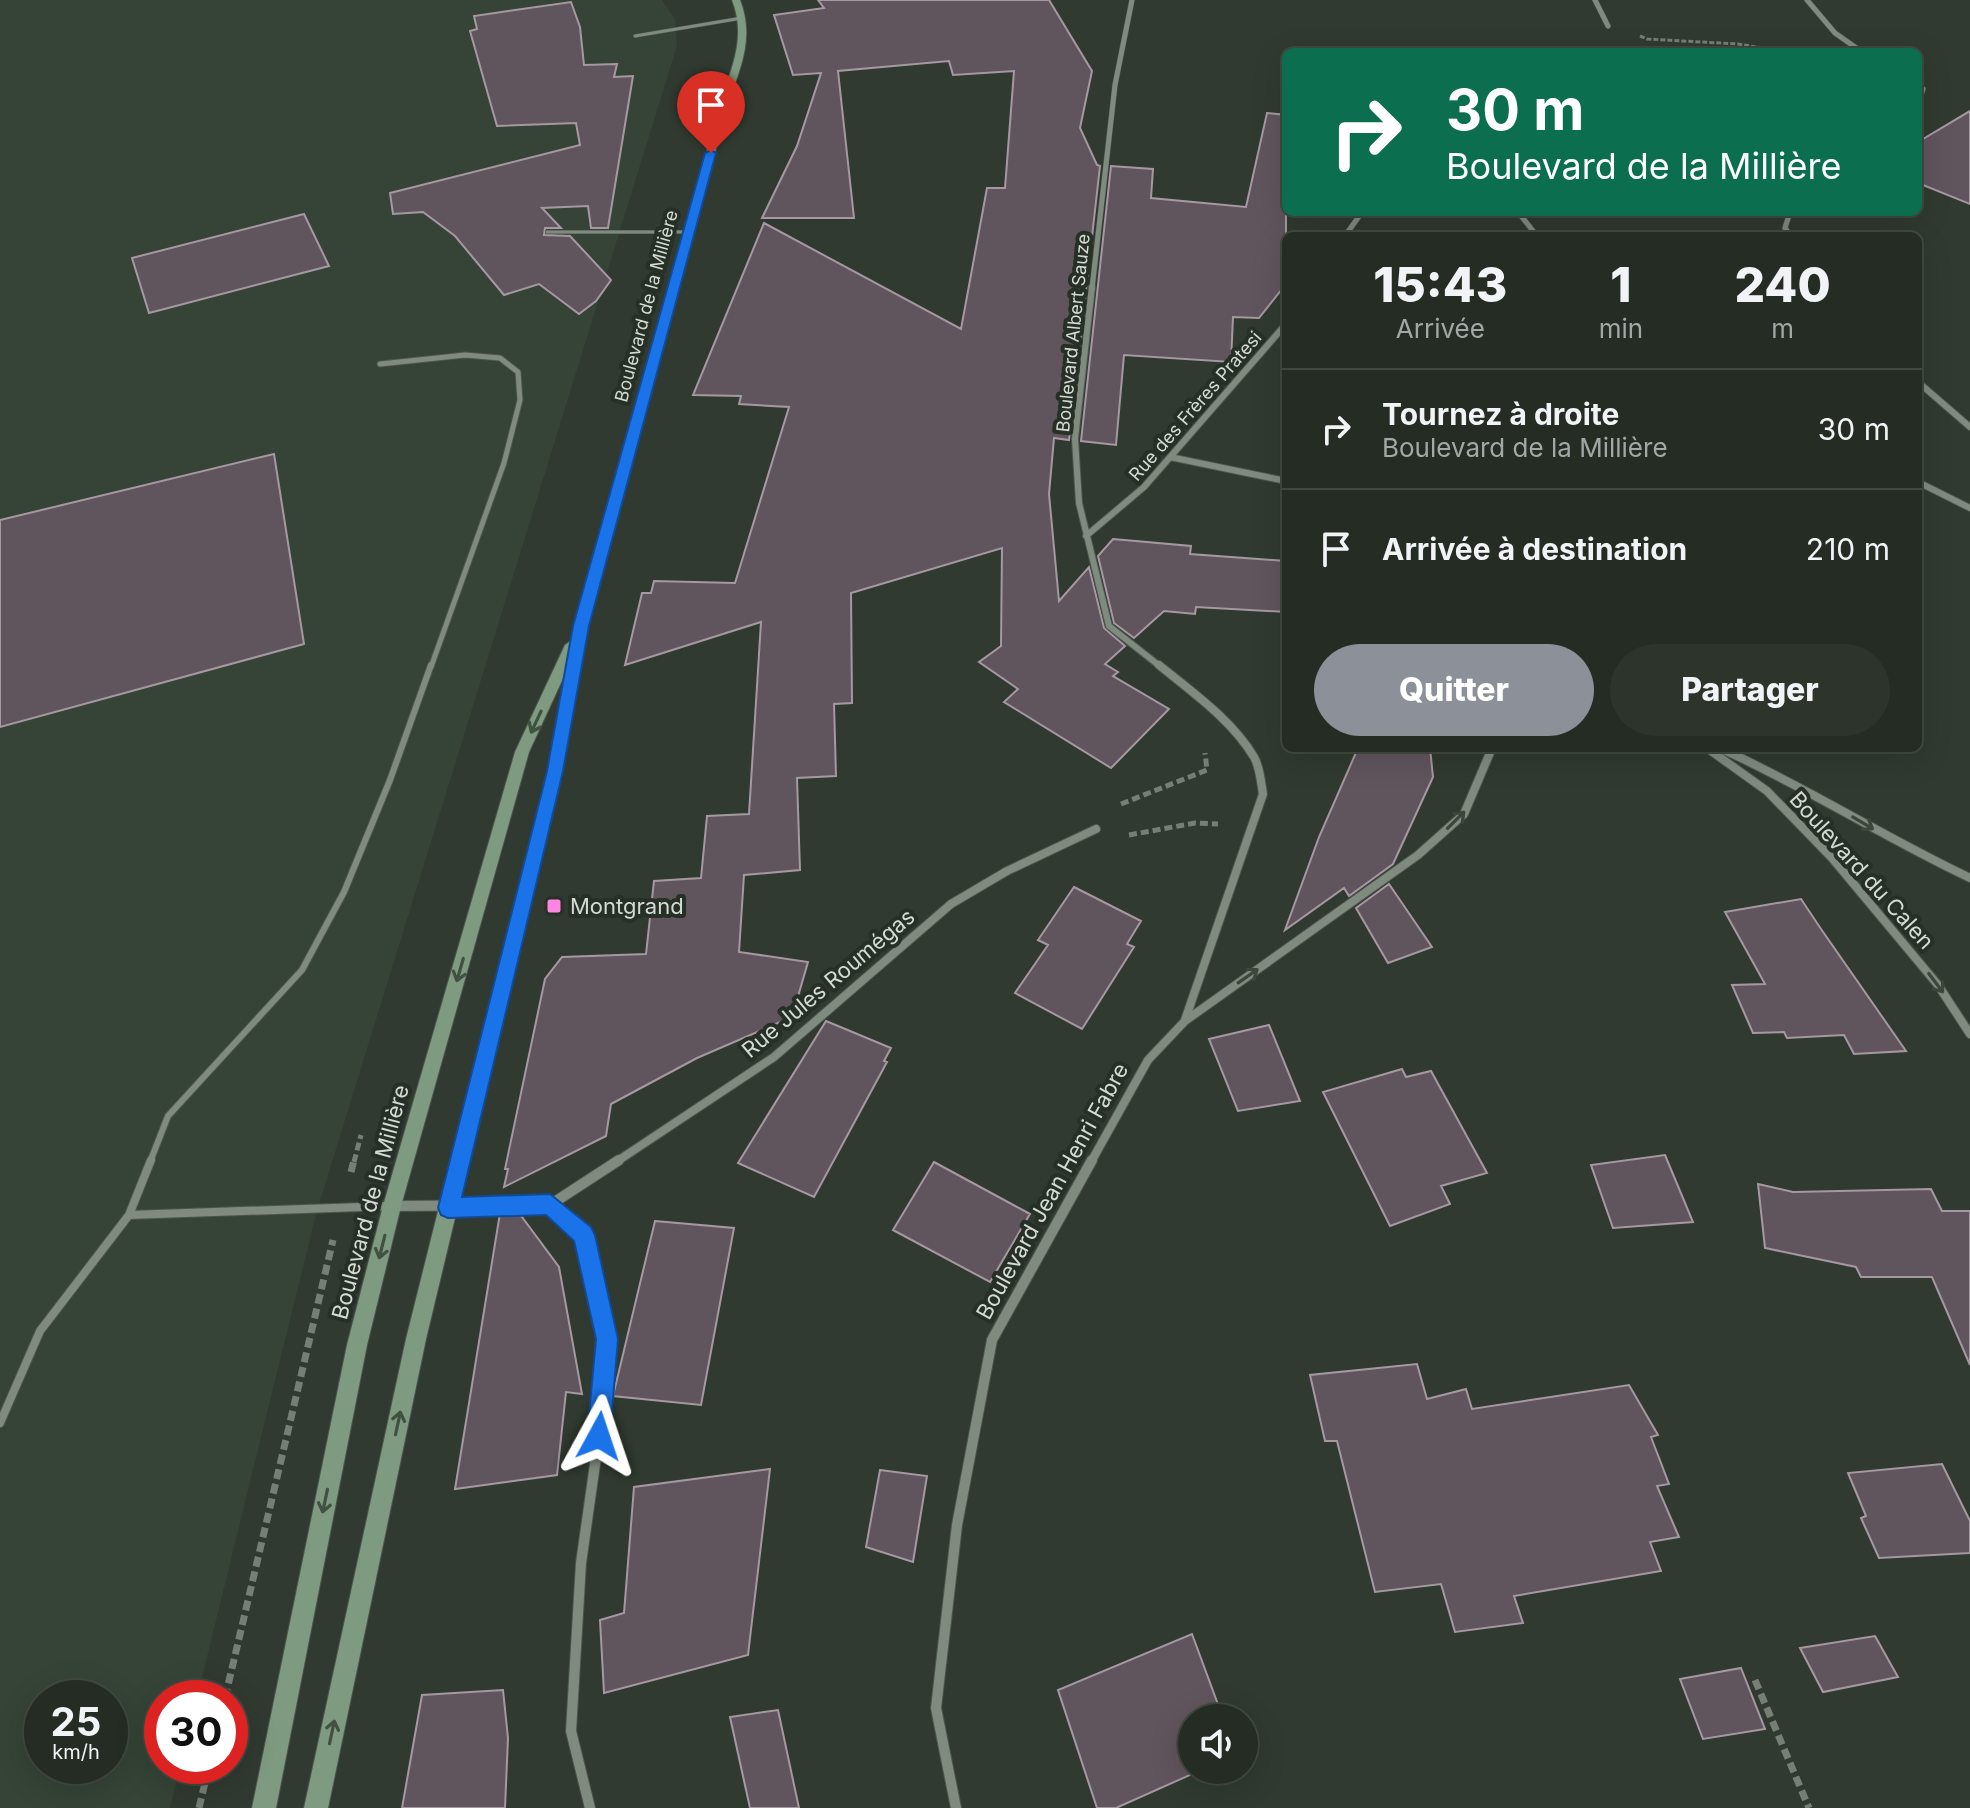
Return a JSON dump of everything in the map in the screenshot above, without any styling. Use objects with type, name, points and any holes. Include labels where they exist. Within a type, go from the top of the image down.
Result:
[{"type":"main road","points":[[736,0],[745,18]]},
{"type":"main road","name":"Boulevard de la Millière","points":[[316,1808],[416,1339],[555,771],[581,626],[725,100],[743,48],[745,18]]},
{"type":"main road","name":"Boulevard de la Millière","points":[[264,1808],[357,1345],[392,1206],[522,752],[581,626]]},
{"type":"street","name":"Boulevard Albert Sauze","points":[[1132,0],[1115,85],[1075,439],[1079,503],[1109,626],[1198,696],[1238,736],[1256,760],[1263,794],[1185,1021]]},
{"type":"street","points":[[1595,0],[1608,26]]},
{"type":"street","points":[[1807,0],[1835,33],[1856,48]]},
{"type":"street","points":[[1521,216],[1534,232]]},
{"type":"street","name":"Rue des Frères Pratesi","points":[[1086,536],[1144,487],[1282,329]]},
{"type":"street","points":[[1922,385],[1970,427]]},
{"type":"street","points":[[1170,457],[1282,480]]},
{"type":"street","points":[[1922,484],[1970,508]]},
{"type":"street","name":"Boulevard Jean Henri Fabre","points":[[956,1808],[936,1708],[957,1525],[992,1340],[1148,1060],[1185,1021],[1418,855],[1453,825],[1464,814],[1490,752]]},
{"type":"street","name":"Boulevard du Calen","points":[[1713,752],[1767,791],[1832,858],[1938,985],[1970,1034]]},
{"type":"street","points":[[1729,752],[1786,778],[1898,844],[1970,878]]},
{"type":"street","name":"Rue Jules Roumégas","points":[[550,1205],[774,1057],[951,904],[1007,871],[1096,829]]},
{"type":"street","points":[[392,1206],[550,1205],[584,1235],[607,1339],[599,1436],[581,1563],[571,1731],[590,1808]]},
{"type":"lane","points":[[635,36],[745,18]]},
{"type":"lane","points":[[547,232],[689,232]]},
{"type":"lane","points":[[0,1423],[40,1331],[129,1215],[168,1116],[302,970],[344,892],[390,780],[504,463],[520,400],[518,372],[500,358],[477,356],[380,364]]},
{"type":"lane","points":[[129,1215],[392,1206]]},
{"type":"path","points":[[1608,26],[1647,39],[1762,48]]},
{"type":"path","points":[[1207,770],[1092,816],[1096,829],[1108,839],[1195,823],[1221,824]]},
{"type":"path","points":[[229,1680],[320,1289],[361,1135]]},
{"type":"path","points":[[1755,1680],[1809,1808]]},
{"type":"path","points":[[199,1808],[205,1784]]},
{"type":"shaded area","points":[[0,0],[662,0],[675,19],[677,46],[316,1214],[201,1680],[144,1680],[144,1784],[176,1784],[170,1808],[0,1808]]},
{"type":"building","points":[[818,0],[1049,0],[1092,71],[1080,128],[1100,166],[1069,440],[1054,438],[1049,494],[1059,601],[1089,567],[1104,628],[1125,646],[1105,664],[1118,672],[1113,676],[1169,709],[1111,768],[1004,702],[1018,689],[979,662],[1001,646],[1002,548],[851,593],[852,703],[834,704],[836,776],[797,778],[800,870],[744,875],[739,952],[808,962],[792,1017],[697,1058],[611,1104],[606,1136],[504,1187],[508,1169],[505,1169],[545,979],[562,957],[646,954],[654,881],[701,878],[707,816],[749,814],[761,622],[625,665],[642,593],[651,593],[654,581],[735,583],[789,407],[739,404],[741,396],[693,395],[764,223],[961,329],[987,188],[1005,188],[1014,71],[953,75],[949,61],[838,71],[854,218],[762,218],[797,146],[821,73],[793,75],[774,15],[824,8]]},
{"type":"building","points":[[571,2],[580,27],[584,65],[617,64],[614,77],[633,76],[608,228],[591,228],[588,206],[542,208],[561,228],[545,228],[544,235],[570,236],[611,280],[596,301],[579,314],[539,284],[504,295],[455,236],[423,212],[393,214],[390,193],[580,145],[576,123],[497,126],[470,31],[477,29],[474,16]]},
{"type":"building","points":[[1970,111],[1970,204],[1922,185],[1922,140]]},
{"type":"building","points":[[1267,113],[1282,115],[1282,216],[1286,216],[1286,232],[1282,232],[1282,289],[1259,318],[1233,317],[1231,362],[1124,355],[1116,445],[1081,441],[1111,166],[1153,169],[1151,198],[1246,207]]},
{"type":"building","points":[[304,214],[329,266],[149,313],[132,258]]},
{"type":"building","points":[[274,454],[304,644],[0,727],[0,520]]},
{"type":"building","points":[[1113,539],[1191,546],[1190,554],[1282,561],[1282,612],[1196,607],[1195,614],[1164,611],[1134,638],[1114,623],[1098,556]]},
{"type":"building","points":[[1356,752],[1430,752],[1433,777],[1393,864],[1349,896],[1344,888],[1285,930],[1319,837]]},
{"type":"building","points":[[1389,884],[1432,947],[1388,963],[1356,908]]},
{"type":"building","points":[[1074,887],[1141,921],[1127,944],[1134,947],[1082,1029],[1015,993],[1048,945],[1038,940]]},
{"type":"building","points":[[1801,899],[1906,1051],[1854,1054],[1844,1035],[1787,1038],[1784,1032],[1753,1033],[1732,985],[1765,984],[1725,912]]},
{"type":"building","points":[[826,1021],[891,1048],[884,1061],[887,1062],[814,1197],[738,1163]]},
{"type":"building","points":[[1269,1025],[1300,1101],[1238,1111],[1209,1039]]},
{"type":"building","points":[[1402,1069],[1406,1077],[1431,1071],[1487,1173],[1441,1186],[1450,1204],[1390,1226],[1323,1092]]},
{"type":"building","points":[[1665,1155],[1693,1222],[1613,1228],[1591,1165]]},
{"type":"building","points":[[934,1162],[1030,1214],[990,1282],[893,1230]]},
{"type":"building","points":[[1758,1184],[1793,1192],[1931,1189],[1942,1211],[1970,1211],[1970,1365],[1932,1277],[1861,1277],[1856,1267],[1765,1248]]},
{"type":"building","points":[[500,1213],[519,1213],[559,1267],[582,1394],[566,1392],[557,1475],[455,1489]]},
{"type":"building","points":[[655,1221],[734,1228],[701,1405],[613,1396]]},
{"type":"building","points":[[1417,1364],[1427,1399],[1466,1389],[1472,1409],[1629,1385],[1658,1435],[1651,1437],[1669,1484],[1657,1486],[1679,1537],[1650,1542],[1661,1571],[1514,1596],[1523,1623],[1455,1632],[1441,1584],[1375,1592],[1337,1441],[1325,1441],[1310,1375]]},
{"type":"building","points":[[1942,1464],[1970,1521],[1970,1553],[1879,1558],[1861,1518],[1866,1516],[1848,1473]]},
{"type":"building","points":[[770,1469],[748,1655],[604,1693],[600,1620],[624,1613],[634,1487]]},
{"type":"building","points":[[880,1470],[927,1476],[913,1562],[866,1547]]},
{"type":"building","points":[[1192,1634],[1218,1704],[1178,1704],[1178,1780],[1116,1808],[1097,1808],[1058,1690]]},
{"type":"building","points":[[1875,1636],[1898,1677],[1823,1692],[1800,1648]]},
{"type":"building","points":[[1741,1668],[1765,1729],[1703,1739],[1680,1679]]},
{"type":"building","points":[[503,1690],[508,1738],[505,1808],[402,1808],[422,1695]]},
{"type":"building","points":[[778,1710],[799,1808],[750,1808],[730,1717]]},
{"type":"place","name":"Montgrand","points":[[554,906]]},
{"type":"route","points":[[599,1436],[607,1339],[584,1235],[550,1205],[448,1208],[555,771],[581,626],[711,153]]}]
